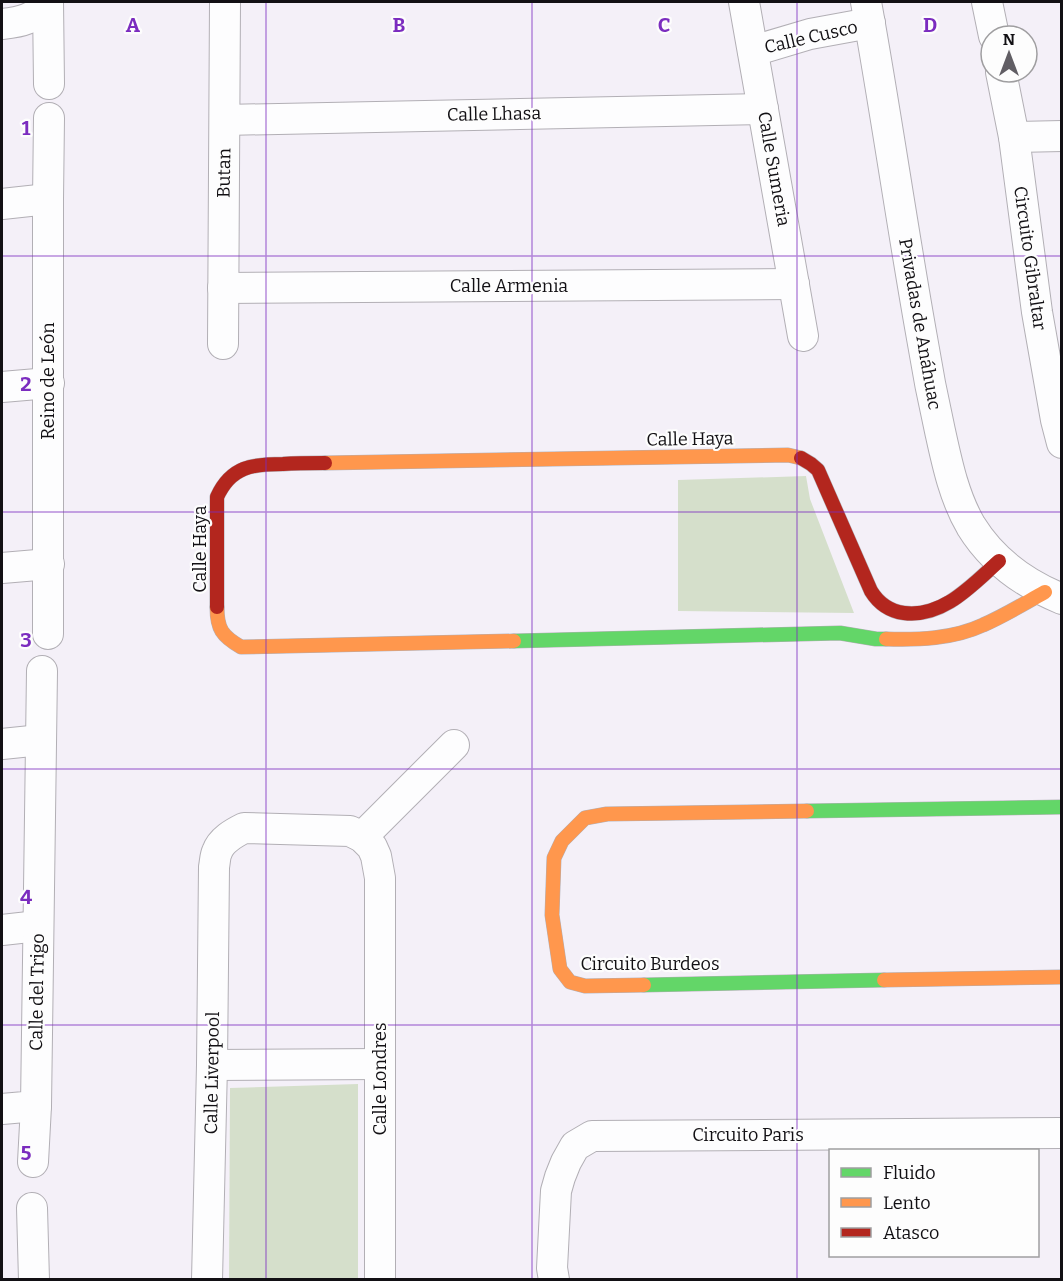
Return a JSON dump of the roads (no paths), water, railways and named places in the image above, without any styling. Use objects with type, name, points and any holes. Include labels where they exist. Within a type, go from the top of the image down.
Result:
[{"type":"street","points":[[2,24],[31,17],[42,10],[48,2]]},
{"type":"street","points":[[48,2],[50,84]]},
{"type":"street","name":"Butan","points":[[224,344],[225,2]]},
{"type":"street","name":"Calle Sumeria","points":[[744,2],[803,336]]},
{"type":"street","points":[[987,2],[992,24]]},
{"type":"street","name":"Calle Cusco","points":[[753,51],[810,34],[868,12]]},
{"type":"street","name":"Privadas de Anáhuac","points":[[868,12],[931,387],[954,489],[970,524],[982,543],[999,561],[1020,577],[1053,595]]},
{"type":"street","name":"Circuito Gibraltar","points":[[1003,84],[1049,312],[1056,420],[1062,443]]},
{"type":"street","name":"Calle Lhasa","points":[[225,120],[763,109]]},
{"type":"street","name":"Reino de León","points":[[48,634],[49,118]]},
{"type":"street","points":[[1014,137],[1062,136]]},
{"type":"street","points":[[2,204],[48,199]]},
{"type":"street","name":"Calle Armenia","points":[[224,288],[794,284]]},
{"type":"street","points":[[2,387],[49,383]]},
{"type":"street","name":"Calle Haya","points":[[999,561],[943,607],[924,613],[904,614],[885,608],[876,600],[871,591],[818,470],[804,458],[788,455],[257,464],[238,471],[229,478],[221,486],[218,497],[218,621],[229,640],[241,647],[840,633],[876,639],[912,640],[947,636],[982,626],[1053,595]]},
{"type":"street","points":[[2,568],[49,564]]},
{"type":"street","name":"Calle del Trigo","points":[[33,1162],[36,1106],[42,671]]},
{"type":"street","points":[[2,744],[41,740]]},
{"type":"street","points":[[362,837],[454,745]]},
{"type":"street","name":"Circuito Burdeos","points":[[1062,807],[619,814],[585,818],[562,841],[554,858],[552,890],[560,969],[570,982],[585,986],[1062,977]]},
{"type":"street","name":"Calle Liverpool","points":[[207,1280],[214,867],[217,850],[234,833],[244,828],[350,831],[362,837]]},
{"type":"street","name":"Calle Londres","points":[[362,837],[372,847],[376,856],[380,878],[380,1280]]},
{"type":"street","points":[[2,930],[38,926]]},
{"type":"street","points":[[212,1065],[380,1064]]},
{"type":"street","points":[[2,1109],[36,1106]]},
{"type":"street","name":"Circuito Paris","points":[[554,1280],[552,1268],[556,1191],[566,1162],[575,1146],[592,1136],[1062,1133]]},
{"type":"street","points":[[32,1208],[34,1280]]}]
